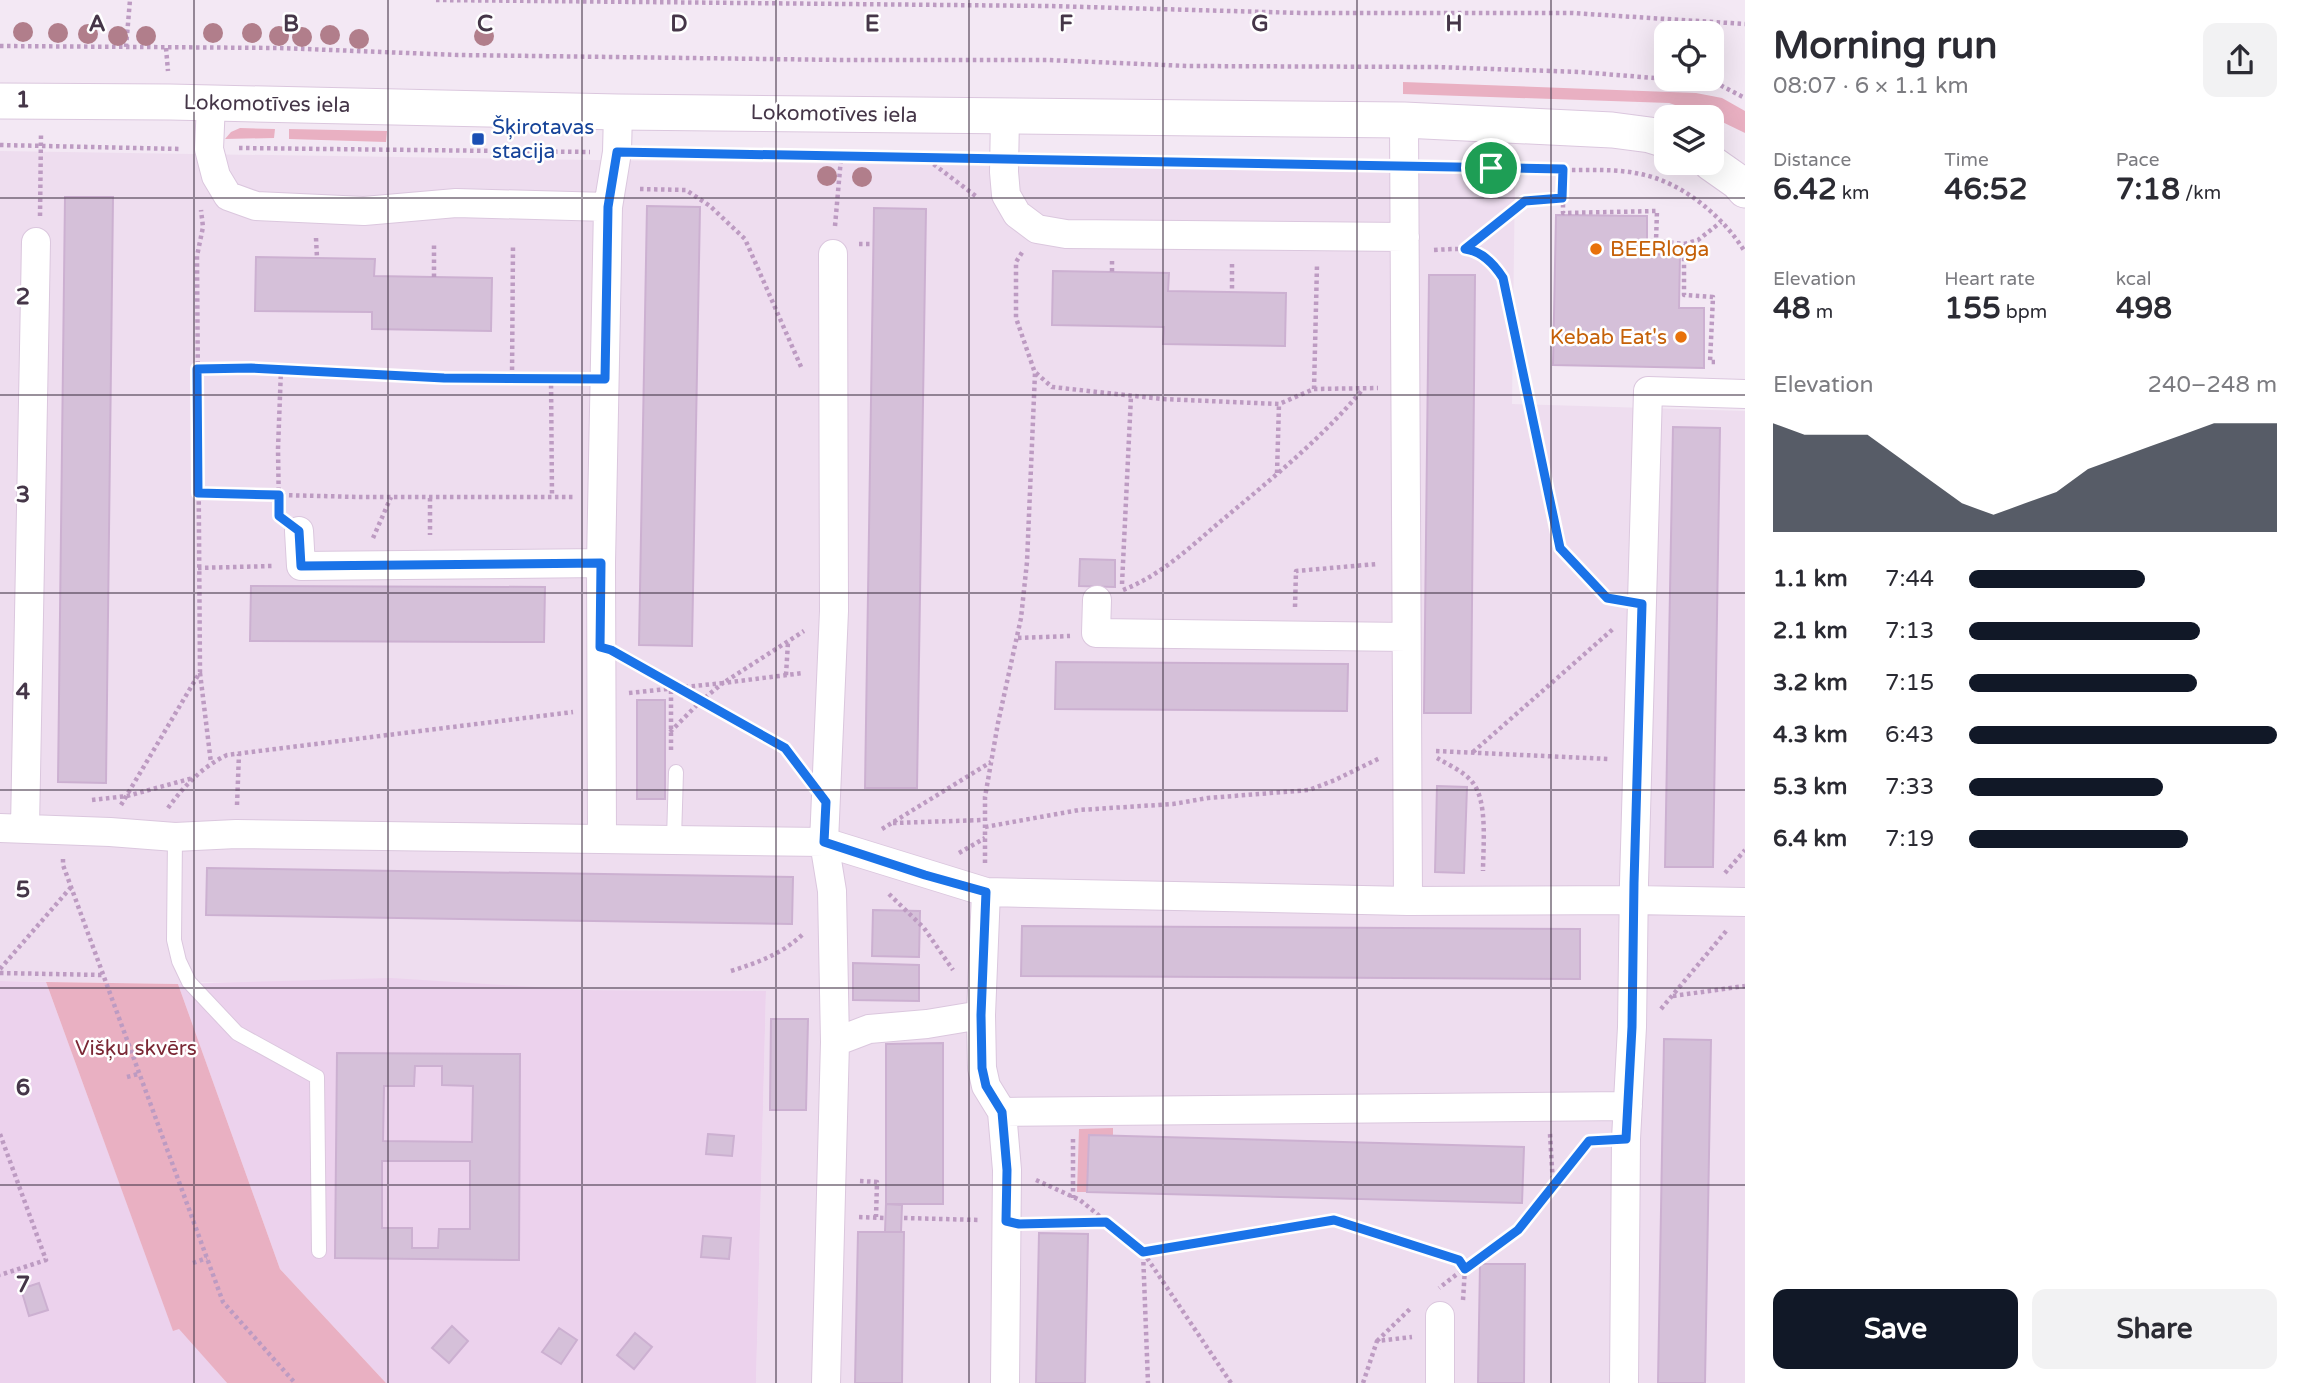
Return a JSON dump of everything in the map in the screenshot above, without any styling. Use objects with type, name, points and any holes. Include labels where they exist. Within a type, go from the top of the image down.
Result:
[{"type":"street","name":"Lokomotīves iela","points":[[0,101],[618,112],[1404,120],[1612,130],[1654,136]]},
{"type":"street","points":[[211,103],[209,149],[216,176],[228,195],[256,206],[364,211],[456,203],[608,207]]},
{"type":"street","points":[[602,838],[600,647],[608,207],[617,152],[618,112]]},
{"type":"street","points":[[1005,116],[1006,195],[1017,214],[1037,229],[1066,234],[1405,237]]},
{"type":"street","points":[[1404,120],[1406,637],[1420,751],[1408,901]]},
{"type":"street","points":[[27,253],[13,828],[162,835],[674,839],[836,846],[986,892],[1408,901],[1745,902]]},
{"type":"street","points":[[826,1383],[835,1042],[832,891],[836,846],[826,802],[834,611],[834,254]]},
{"type":"street","points":[[1624,1383],[1626,1139],[1632,1027],[1648,391],[1745,394]]},
{"type":"street","points":[[299,531],[301,566],[601,563]]},
{"type":"street","points":[[1097,600],[1096,633],[1406,637]]},
{"type":"street","points":[[986,892],[981,1015],[982,1068],[986,1086],[1002,1112],[1007,1170],[1005,1383]]},
{"type":"street","points":[[835,1042],[869,1029],[927,1024],[981,1015]]},
{"type":"street","points":[[1002,1112],[1628,1105]]},
{"type":"street","points":[[1440,1325],[1440,1383]]},
{"type":"lane","points":[[674,839],[676,772]]},
{"type":"lane","points":[[162,835],[174,940],[179,961],[190,982],[237,1034],[317,1077],[318,1251]]},
{"type":"path","points":[[126,47],[130,0]]},
{"type":"path","points":[[436,0],[1049,6],[1302,13],[1572,13],[1745,24]]},
{"type":"path","points":[[0,46],[280,48],[472,55],[844,60],[1048,60],[1188,66],[1435,67],[1580,72],[1716,83],[1745,98]]},
{"type":"path","points":[[27,253],[40,222],[41,102]]},
{"type":"path","points":[[0,145],[617,152],[1563,169],[1641,174],[1675,186],[1704,205],[1745,252]]},
{"type":"path","points":[[834,254],[841,158]]},
{"type":"path","points":[[927,159],[985,203]]},
{"type":"path","points":[[1563,169],[1563,213],[1657,211],[1656,242],[1684,244],[1698,240],[1721,222]]},
{"type":"path","points":[[632,189],[686,190],[710,206],[745,239],[803,371]]},
{"type":"path","points":[[1465,249],[1525,201],[1562,198]]},
{"type":"path","points":[[200,201],[203,228],[197,256],[200,672],[211,763]]},
{"type":"path","points":[[986,892],[985,797],[998,723],[1018,638],[1027,562],[1035,373],[1016,318],[1016,262],[1037,229]]},
{"type":"path","points":[[434,242],[434,277]]},
{"type":"path","points":[[1684,244],[1684,295],[1713,297],[1710,362],[1722,362]]},
{"type":"path","points":[[512,377],[513,245]]},
{"type":"path","points":[[1429,250],[1465,249],[1479,253],[1503,278],[1560,548],[1607,598],[1642,604]]},
{"type":"path","points":[[1232,260],[1232,292]]},
{"type":"path","points":[[1314,389],[1317,264]]},
{"type":"path","points":[[197,369],[281,369],[444,378],[605,379]]},
{"type":"path","points":[[281,369],[279,516],[299,531]]},
{"type":"path","points":[[1035,373],[1052,387],[1131,396],[1279,404],[1314,389],[1405,387]]},
{"type":"path","points":[[551,378],[552,497]]},
{"type":"path","points":[[1131,396],[1122,590],[1143,582],[1176,560],[1277,473],[1346,409],[1363,388]]},
{"type":"path","points":[[1277,473],[1279,404]]},
{"type":"path","points":[[198,493],[429,498],[602,497]]},
{"type":"path","points":[[361,565],[391,497]]},
{"type":"path","points":[[429,498],[431,564]]},
{"type":"path","points":[[1295,636],[1296,571],[1406,563]]},
{"type":"path","points":[[198,568],[301,566]]},
{"type":"path","points":[[1472,753],[1642,604]]},
{"type":"path","points":[[670,732],[723,683],[834,611]]},
{"type":"path","points":[[1018,638],[1096,633]]},
{"type":"path","points":[[786,675],[788,642]]},
{"type":"path","points":[[600,647],[611,650],[674,688],[785,748],[826,802]]},
{"type":"path","points":[[162,835],[171,803],[211,763],[227,755],[601,703],[674,688],[831,668]]},
{"type":"path","points":[[110,832],[114,817],[200,672]]},
{"type":"path","points":[[674,688],[670,747],[676,772]]},
{"type":"path","points":[[1420,751],[1468,778],[1475,785],[1482,805],[1484,901]]},
{"type":"path","points":[[985,827],[1079,810],[1174,804],[1208,798],[1309,790],[1420,751],[1638,760]]},
{"type":"path","points":[[236,834],[239,754]]},
{"type":"path","points":[[836,846],[892,822],[991,762]]},
{"type":"path","points":[[82,801],[127,796],[194,778]]},
{"type":"path","points":[[892,822],[985,820]]},
{"type":"path","points":[[61,831],[63,865],[223,1302],[295,1383]]},
{"type":"path","points":[[1723,876],[1745,850]]},
{"type":"path","points":[[0,971],[72,886]]},
{"type":"path","points":[[880,886],[924,928],[981,1015]]},
{"type":"path","points":[[731,971],[769,959],[793,944],[832,908]]},
{"type":"path","points":[[1632,1027],[1646,1026],[1728,928]]},
{"type":"path","points":[[0,971],[103,975]]},
{"type":"path","points":[[1672,996],[1745,986]]},
{"type":"path","points":[[127,1077],[138,1074]]},
{"type":"path","points":[[1550,1130],[1553,1186]]},
{"type":"path","points":[[0,1134],[46,1260],[0,1275]]},
{"type":"path","points":[[1073,1136],[1073,1198]]},
{"type":"path","points":[[1465,1269],[1518,1230],[1589,1141],[1626,1139]]},
{"type":"path","points":[[1007,1170],[1021,1170],[1043,1185],[1080,1200],[1143,1252],[1231,1383]]},
{"type":"path","points":[[831,1181],[877,1182],[876,1217]]},
{"type":"path","points":[[904,1218],[1006,1221],[1019,1224],[1106,1222]]},
{"type":"path","points":[[1143,1252],[1334,1220],[1459,1260],[1465,1269],[1461,1323],[1440,1325],[1377,1340],[1363,1383]]},
{"type":"path","points":[[1143,1252],[1148,1383]]},
{"type":"path","points":[[193,1263],[206,1258]]},
{"type":"shaded area","points":[[0,151],[1515,174],[1512,404],[1745,411],[1745,1383],[756,1383],[766,991],[0,981]]},
{"type":"shaded area","points":[[391,978],[583,990],[766,991],[756,1383],[386,1383],[280,1269],[178,984]]},
{"type":"shaded area","points":[[0,981],[46,982],[173,1330],[179,1328],[227,1383],[0,1383]]},
{"type":"green space","points":[[1403,82],[1696,93],[1722,98],[1745,111],[1745,133],[1724,123],[1724,105],[1403,94]]},
{"type":"green space","points":[[240,128],[275,129],[274,138],[225,139]]},
{"type":"green space","points":[[289,129],[387,131],[386,142],[289,139]]},
{"type":"green space","name":"Višķu skvērs","points":[[46,982],[178,984],[280,1269],[386,1383],[227,1383],[179,1329],[173,1331]]},
{"type":"green space","points":[[1113,1128],[1113,1136],[1089,1136],[1087,1192],[1077,1192],[1079,1129]]},
{"type":"building","points":[[65,197],[113,197],[106,783],[58,782]]},
{"type":"building","points":[[647,206],[700,207],[692,646],[639,645]]},
{"type":"building","points":[[874,208],[926,209],[917,788],[865,788]]},
{"type":"building","points":[[1556,215],[1647,216],[1647,254],[1680,255],[1679,308],[1704,308],[1704,368],[1553,365]]},
{"type":"building","points":[[256,257],[375,259],[374,276],[492,278],[491,331],[372,329],[372,312],[255,311]]},
{"type":"building","points":[[1053,271],[1169,273],[1168,291],[1286,293],[1285,346],[1163,344],[1164,327],[1052,325]]},
{"type":"building","points":[[1429,275],[1475,275],[1471,713],[1424,713]]},
{"type":"building","points":[[1673,427],[1720,428],[1713,867],[1665,867]]},
{"type":"building","points":[[1080,559],[1115,560],[1115,587],[1079,586]]},
{"type":"building","points":[[251,586],[545,587],[544,642],[250,641]]},
{"type":"building","points":[[1056,662],[1348,664],[1347,711],[1055,709]]},
{"type":"building","points":[[637,700],[665,700],[665,799],[637,799]]},
{"type":"building","points":[[1437,786],[1467,787],[1464,873],[1435,872]]},
{"type":"building","points":[[207,868],[793,877],[792,924],[206,915]]},
{"type":"building","points":[[873,910],[920,911],[919,957],[872,956]]},
{"type":"building","points":[[1022,926],[1580,929],[1580,979],[1021,976]]},
{"type":"building","points":[[853,963],[919,965],[919,1001],[853,1000]]},
{"type":"building","points":[[771,1019],[808,1019],[806,1110],[770,1110]]},
{"type":"building","points":[[1664,1039],[1711,1040],[1705,1383],[1658,1383]]},
{"type":"building","points":[[943,1043],[943,1204],[886,1204],[886,1044]]},
{"type":"building","points":[[337,1053],[520,1054],[519,1260],[335,1258]],"holes":[[[415,1066],[442,1066],[442,1085],[473,1086],[472,1142],[383,1141],[384,1086],[414,1086]],[[382,1161],[470,1161],[470,1229],[439,1229],[438,1248],[412,1248],[412,1228],[382,1228]]]},
{"type":"building","points":[[708,1134],[734,1136],[732,1156],[706,1154]]},
{"type":"building","points":[[1089,1135],[1524,1147],[1522,1203],[1087,1192]]},
{"type":"building","points":[[886,1204],[902,1205],[901,1232],[885,1232]]},
{"type":"building","points":[[858,1232],[904,1232],[902,1383],[855,1383]]},
{"type":"building","points":[[1039,1233],[1088,1234],[1085,1383],[1036,1383]]},
{"type":"building","points":[[703,1236],[731,1238],[729,1259],[701,1257]]},
{"type":"building","points":[[1480,1264],[1525,1264],[1524,1383],[1478,1383]]},
{"type":"building","points":[[39,1283],[48,1310],[29,1316],[21,1289]]},
{"type":"building","points":[[452,1326],[468,1341],[449,1363],[432,1348]]},
{"type":"building","points":[[559,1328],[577,1340],[561,1364],[542,1352]]},
{"type":"building","points":[[635,1333],[652,1347],[634,1369],[617,1355]]},
{"type":"place","name":"Šķirotavas stacija","points":[[478,139]]},
{"type":"place","name":"BEERloga","points":[[1596,249]]},
{"type":"place","name":"Kebab Eat's","points":[[1681,337]]},
{"type":"route","points":[[617,152],[1491,168],[1563,169],[1562,198],[1525,201],[1465,249],[1474,250],[1487,259],[1503,278],[1560,548],[1607,598],[1642,604],[1632,1027],[1626,1139],[1589,1141],[1518,1230],[1465,1269],[1459,1260],[1334,1220],[1143,1252],[1106,1222],[1019,1224],[1006,1221],[1007,1170],[1002,1112],[986,1086],[982,1068],[981,1015],[986,892],[824,842],[826,802],[785,748],[611,650],[600,647],[601,563],[301,566],[299,531],[279,516],[279,495],[198,493],[197,369],[251,368],[444,378],[605,379],[608,207],[617,152]]}]
